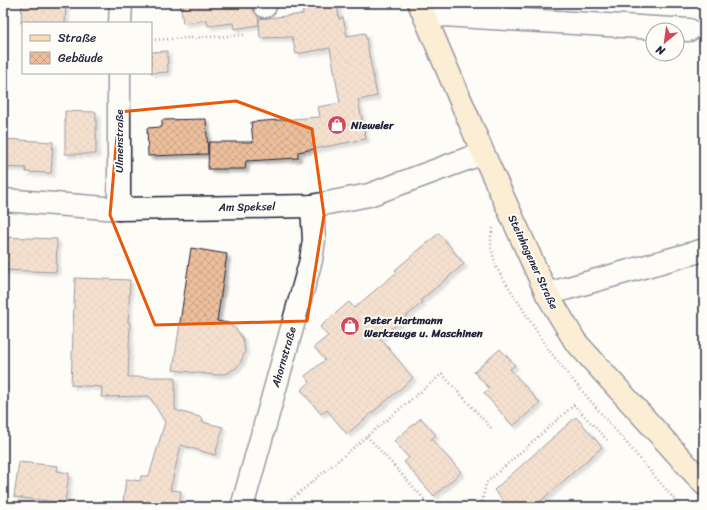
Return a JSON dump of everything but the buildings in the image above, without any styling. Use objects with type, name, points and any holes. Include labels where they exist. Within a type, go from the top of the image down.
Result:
[{"type":"main road","name":"Steinhagener Straße","points":[[423,11],[483,153],[547,294],[575,341],[704,484]]},
{"type":"street","points":[[120,22],[121,3]]},
{"type":"street","points":[[423,11],[443,15],[688,30]]},
{"type":"street","name":"Ulmenstraße","points":[[119,74],[119,209]]},
{"type":"street","name":"Am Speksel","points":[[3,200],[119,209],[312,206],[369,195],[483,153]]},
{"type":"street","name":"Ahornstraße","points":[[242,507],[312,260],[314,240],[312,206]]},
{"type":"street","points":[[547,294],[704,250]]},
{"type":"path","points":[[152,40],[246,35]]},
{"type":"path","points":[[282,507],[442,374],[493,430]]},
{"type":"path","points":[[476,507],[482,502],[486,483],[574,405],[609,442]]},
{"type":"path","points":[[367,436],[424,499]]},
{"type":"path","points":[[635,507],[640,502],[644,507]]},
{"type":"highlighted area","points":[[236,101],[312,129],[324,215],[307,321],[155,325],[110,215],[119,112]]},
{"type":"place","name":"Nieweler","points":[[337,125]]},
{"type":"place","name":"Peter Hartmann Werkzeuge u. Maschinen","points":[[350,326]]}]
